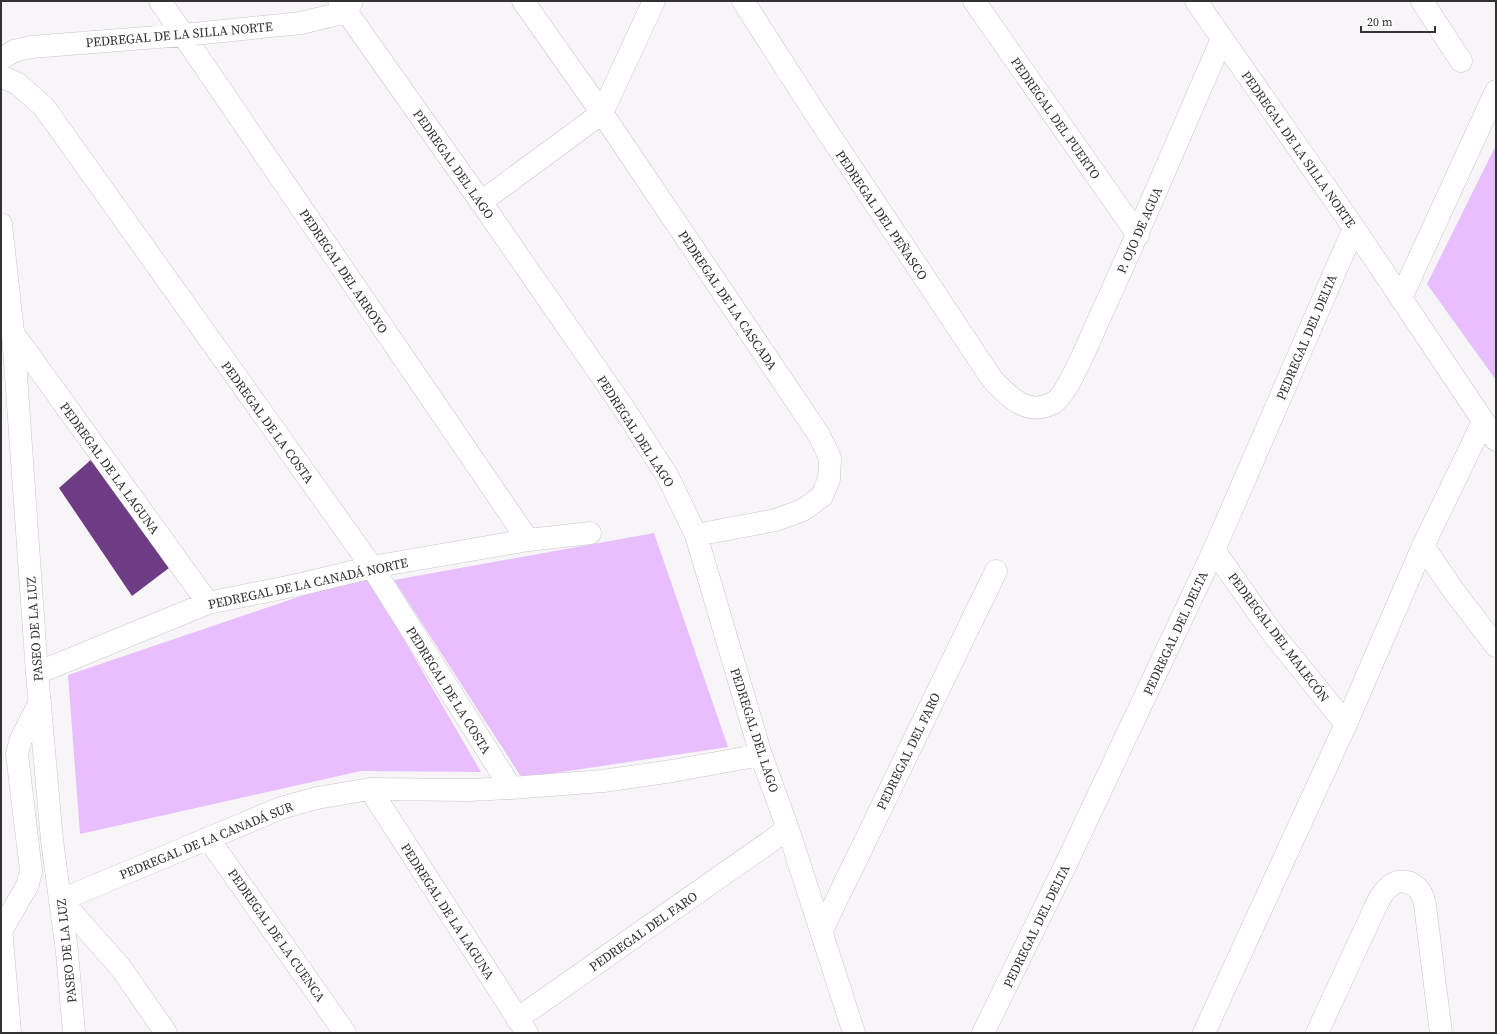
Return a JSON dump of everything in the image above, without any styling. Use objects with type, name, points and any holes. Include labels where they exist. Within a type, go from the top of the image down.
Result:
[{"type":"street","name":"PEDREGAL DEL ARROYO","points":[[160,1],[528,540]]},
{"type":"street","name":"PEDREGAL DE LA CASCADA","points":[[523,1],[602,113],[819,435],[830,458],[829,479],[822,496],[803,510],[776,520],[696,535]]},
{"type":"street","points":[[482,202],[602,113],[654,1]]},
{"type":"street","name":"PEDREGAL DEL PEÑASCO","points":[[744,1],[819,120],[992,379],[1009,396],[1022,404],[1040,408]]},
{"type":"street","name":"PEDREGAL DEL PUERTO","points":[[974,1],[1138,235]]},
{"type":"street","name":"PEDREGAL DE LA SILLA NORTE","points":[[1196,1],[1354,228],[1496,440]]},
{"type":"street","points":[[1422,1],[1462,61]]},
{"type":"street","name":"PEDREGAL DE LA SILLA NORTE","points":[[1,59],[14,51],[31,47],[301,23],[346,5]]},
{"type":"street","name":"PEDREGAL DEL LAGO","points":[[346,5],[625,410],[664,470],[696,535],[760,754],[788,829],[821,932],[847,1030]]},
{"type":"street","name":"P. OJO DE AGUA","points":[[1040,408],[1054,402],[1067,387],[1138,235],[1178,137],[1222,39]]},
{"type":"street","name":"PEDREGAL DE LA COSTA","points":[[1,76],[18,84],[44,107],[372,567],[511,788]]},
{"type":"street","points":[[1401,298],[1496,91]]},
{"type":"street","name":"PASEO DE LA LUZ","points":[[1,224],[13,333],[37,673],[52,840],[67,952],[74,1033]]},
{"type":"street","name":"PEDREGAL DEL DELTA","points":[[983,1033],[1065,866],[1214,550],[1354,228]]},
{"type":"street","name":"PEDREGAL DE LA LAGUNA","points":[[13,333],[208,603]]},
{"type":"street","points":[[1204,1033],[1346,724],[1423,546],[1483,422]]},
{"type":"street","name":"PEDREGAL DE LA CANADÁ NORTE","points":[[37,673],[208,603],[302,584],[372,567],[528,540],[590,533]]},
{"type":"street","points":[[1423,546],[1453,590],[1496,646]]},
{"type":"street","name":"PEDREGAL DEL MALECÓN","points":[[1214,550],[1273,634],[1346,724]]},
{"type":"street","name":"PEDREGAL DEL FARO","points":[[821,932],[996,571]]},
{"type":"street","points":[[1,931],[28,884],[30,871],[17,754],[21,739],[40,702]]},
{"type":"street","name":"PEDREGAL DE LA CANADÁ SUR","points":[[61,900],[281,808],[317,798],[370,789],[469,790],[603,780],[672,771],[760,754]]},
{"type":"street","name":"PEDREGAL DE LA LAGUNA","points":[[370,789],[522,1026]]},
{"type":"street","name":"PEDREGAL DEL FARO","points":[[522,1026],[788,829]]},
{"type":"street","name":"PEDREGAL DE LA CUENCA","points":[[208,838],[345,1033]]},
{"type":"street","points":[[1317,1033],[1374,910],[1385,891],[1400,880],[1414,884],[1421,893],[1425,905],[1441,1033]]},
{"type":"street","points":[[61,900],[121,968],[166,1033]]},
{"type":"street","points":[[1,927],[7,1030]]},
{"type":"shaded area","points":[[1496,145],[1496,380],[1427,284]]},
{"type":"shaded area","points":[[654,533],[728,747],[522,778],[394,580]]},
{"type":"shaded area","points":[[366,574],[481,772],[361,771],[80,834],[68,675]]},
{"type":"building","points":[[93,458],[173,565],[132,596],[59,488]]}]
